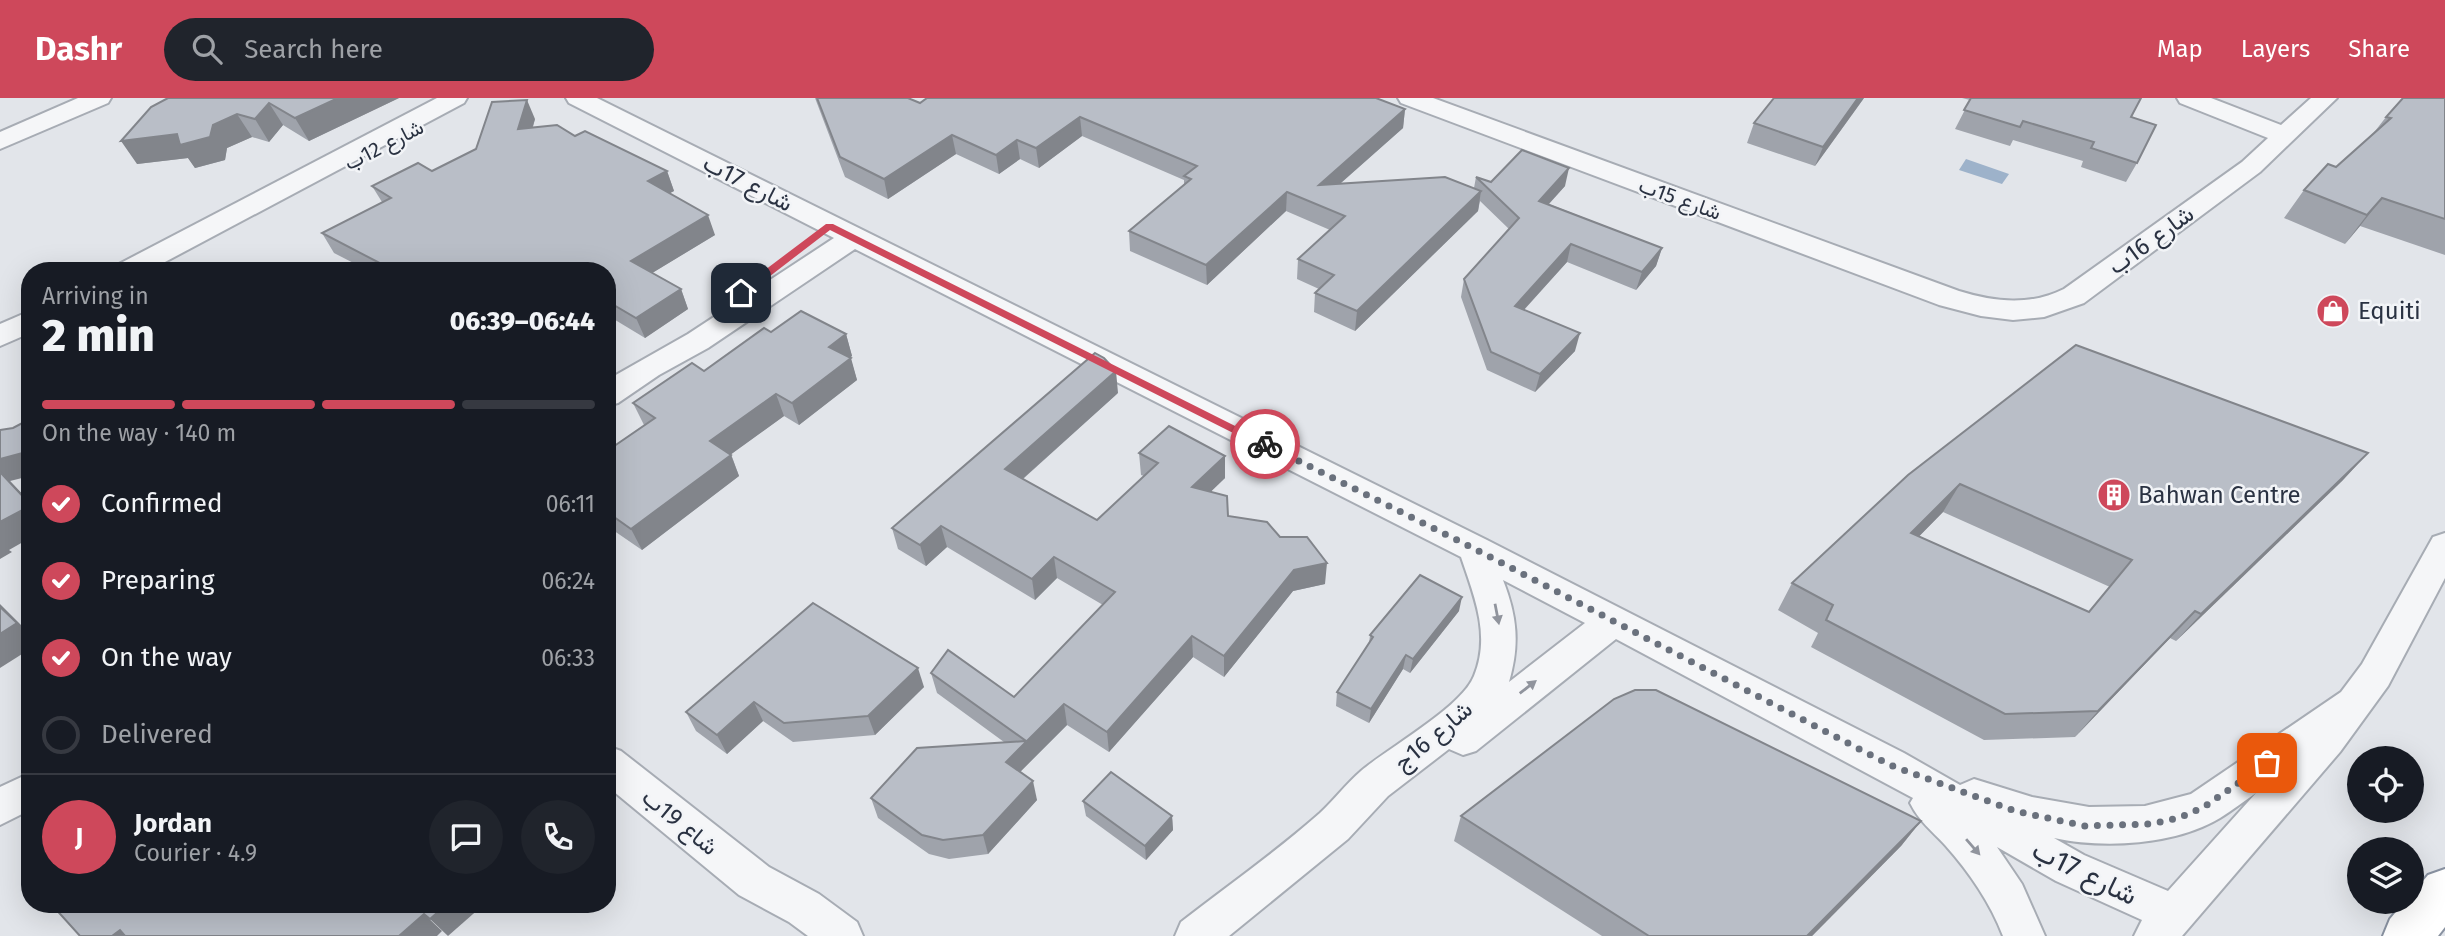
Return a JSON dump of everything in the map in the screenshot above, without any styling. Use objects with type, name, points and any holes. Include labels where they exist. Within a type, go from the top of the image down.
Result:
[{"type":"highway","points":[[2407,936],[2445,891]]},
{"type":"street","points":[[0,141],[99,98]]},
{"type":"street","name":"شارع 12ب","points":[[145,262],[455,98]]},
{"type":"street","name":"شارع 12ب","points":[[289,188],[339,168],[478,98]]},
{"type":"street","name":"شارع 17ب","points":[[578,98],[1475,549],[1890,765],[2164,925]]},
{"type":"street","name":"شارع 15ب","points":[[1410,98],[1950,298]]},
{"type":"street","points":[[2189,98],[2291,129]]},
{"type":"street","points":[[2211,98],[2291,129]]},
{"type":"street","name":"شارع 16ب","points":[[1950,298],[1971,305],[2013,311],[2063,303],[2251,167],[2325,98]]},
{"type":"street","points":[[616,390],[648,368],[698,341],[841,232]]},
{"type":"street","points":[[0,336],[21,326]]},
{"type":"street","points":[[2164,925],[2327,740],[2375,675],[2445,546]]},
{"type":"street","name":"شارع 16ج","points":[[1196,936],[1334,826],[1374,784],[1469,710],[1489,686],[1498,658],[1500,630],[1494,602],[1475,549]]},
{"type":"street","name":"شارع 16ج","points":[[1334,826],[1388,797],[1412,780],[1613,621]]},
{"type":"street","name":"شارع 17ب","points":[[1890,765],[2015,811],[2051,821],[2085,826],[2150,824],[2179,818],[2204,807],[2352,704]]},
{"type":"street","name":"شارع 17ب","points":[[1890,765],[1954,826],[1981,856],[2003,889],[2024,936]]},
{"type":"street","name":"شاع 19ب","points":[[616,770],[754,881],[804,908],[842,936]]},
{"type":"street","name":"شاع 19ب","points":[[754,881],[777,913],[802,936]]},
{"type":"water","points":[[1966,159],[2009,174],[2002,184],[1959,170]]},
{"type":"building","points":[[168,98],[338,98],[295,118],[269,103],[255,119],[237,114],[213,125],[210,137],[180,145],[177,134],[121,141],[151,107]]},
{"type":"building","points":[[817,98],[908,98],[920,103],[927,98],[1376,98],[1405,109],[1319,185],[1445,177],[1481,191],[1357,311],[1315,293],[1334,275],[1298,259],[1345,216],[1287,192],[1206,265],[1129,231],[1191,179],[1184,176],[1197,166],[1080,117],[1036,148],[1017,140],[996,155],[952,135],[884,179],[840,157]]},
{"type":"building","points":[[1774,98],[1858,98],[1823,147],[1754,123]]},
{"type":"building","points":[[1971,98],[2141,98],[2131,117],[2156,125],[2137,163],[2091,148],[2094,142],[2023,121],[2020,127],[1964,110]]},
{"type":"building","points":[[2403,98],[2445,98],[2445,219],[2382,198],[2367,215],[2304,190],[2328,164],[2336,167],[2391,118],[2386,117]]},
{"type":"building","points":[[527,100],[518,129],[557,125],[575,136],[585,131],[667,171],[648,181],[708,215],[631,261],[681,289],[636,318],[616,306],[616,262],[378,262],[322,233],[391,198],[372,186],[418,163],[432,171],[476,149],[492,102]]},
{"type":"building","points":[[1522,150],[1569,168],[1539,201],[1662,248],[1642,272],[1571,244],[1515,306],[1580,333],[1540,374],[1491,352],[1464,279],[1519,218],[1476,177],[1491,182]]},
{"type":"building","points":[[801,311],[846,334],[829,347],[851,358],[792,403],[776,394],[710,441],[731,455],[631,529],[616,518],[616,445],[655,418],[633,403],[692,363],[704,371],[764,328],[771,332]]},
{"type":"building","points":[[2076,345],[2368,453],[2201,614],[2195,611],[2098,711],[2005,714],[1826,620],[1833,605],[1792,583],[1908,475]],"holes":[[[1960,484],[2132,560],[2089,612],[1911,533]]]},
{"type":"building","points":[[1095,353],[1116,371],[1005,469],[1097,520],[1158,463],[1139,453],[1169,426],[1225,456],[1192,487],[1227,496],[1228,516],[1267,522],[1280,537],[1307,537],[1327,563],[1294,570],[1224,656],[1192,636],[1107,732],[1064,704],[1006,762],[1033,781],[983,835],[943,840],[922,835],[871,798],[917,748],[1026,741],[931,673],[948,650],[1014,697],[1115,592],[1054,557],[1032,579],[941,526],[920,545],[892,528]]},
{"type":"building","points":[[21,424],[21,453],[0,459],[0,430]]},
{"type":"building","points":[[0,472],[21,494],[21,511],[0,522]]},
{"type":"building","points":[[1420,575],[1462,597],[1413,659],[1406,655],[1371,709],[1337,692],[1373,637],[1370,635]]},
{"type":"building","points":[[813,603],[918,668],[868,716],[784,723],[754,702],[717,735],[686,712]]},
{"type":"building","points":[[0,607],[17,623],[0,634]]},
{"type":"building","points":[[1635,690],[1656,690],[1921,821],[1807,936],[1649,936],[1461,816],[1614,699]]},
{"type":"building","points":[[1111,772],[1172,816],[1145,846],[1083,801]]},
{"type":"building","points":[[59,913],[437,913],[430,919],[424,914],[399,936],[125,936],[120,930],[112,936],[80,936]]},
{"type":"way so far","points":[[1265,444],[1475,549],[1890,765],[2015,811],[2051,821],[2085,826],[2150,824],[2179,818],[2204,807],[2267,763]]},
{"type":"place","name":"Equiti","points":[[2333,311]]},
{"type":"place","name":"Bahwan Centre","points":[[2114,495]]},
{"type":"route","points":[[741,293],[830,226],[1265,444]]}]
